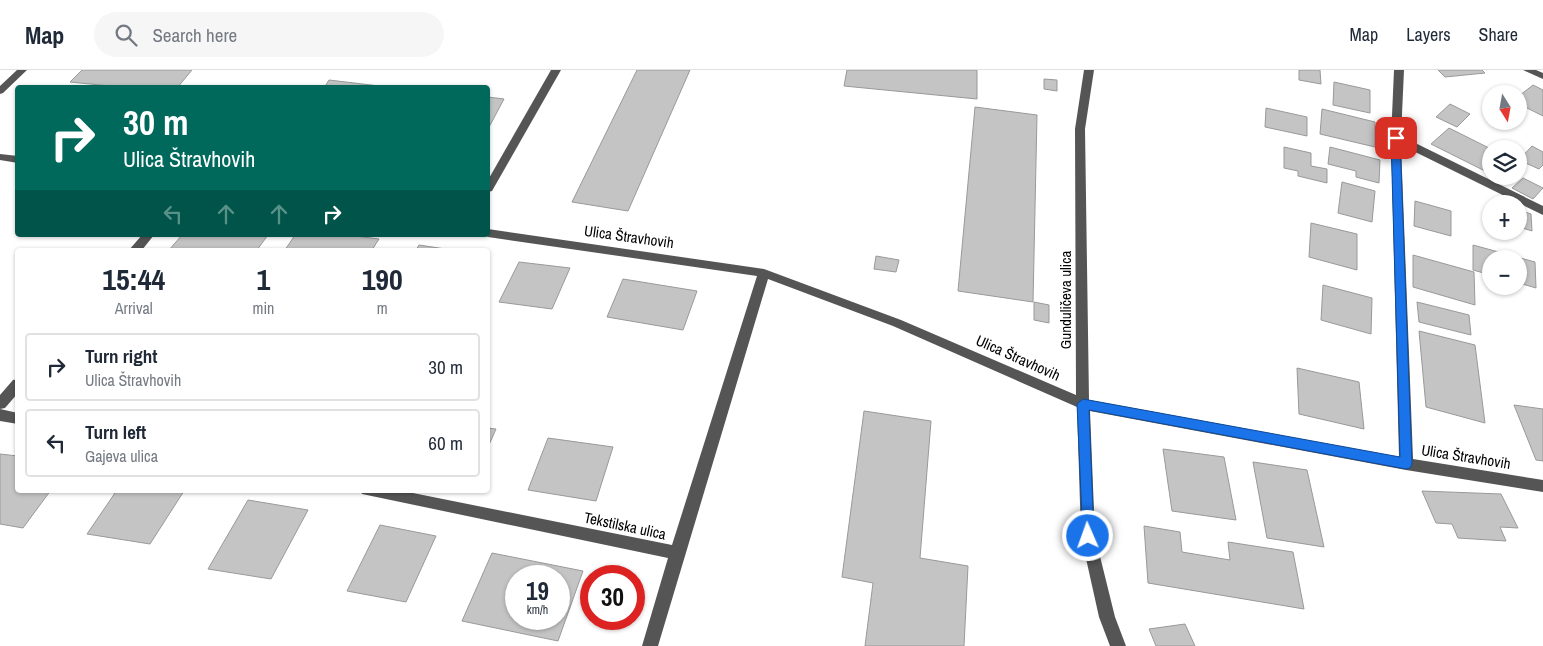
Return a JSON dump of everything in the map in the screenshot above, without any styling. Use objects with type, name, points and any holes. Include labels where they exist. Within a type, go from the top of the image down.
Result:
[{"type":"street","points":[[0,91],[22,70]]},
{"type":"street","points":[[490,185],[556,70]]},
{"type":"street","name":"Gunduličeva ulica","points":[[1089,70],[1080,129],[1083,404],[1088,536],[1106,617],[1118,646]]},
{"type":"street","points":[[1399,70],[1396,138],[1406,464]]},
{"type":"street","points":[[1528,70],[1543,76]]},
{"type":"street","points":[[1396,138],[1543,211]]},
{"type":"street","points":[[0,157],[15,160]]},
{"type":"street","name":"Ulica Štravhovih","points":[[490,233],[764,273],[898,323],[1083,404],[1406,464],[1543,486]]},
{"type":"street","points":[[137,248],[146,237]]},
{"type":"street","name":"Tekstilska ulica","points":[[381,493],[676,553],[764,273]]},
{"type":"street","points":[[0,404],[15,387]]},
{"type":"street","points":[[0,415],[15,418]]},
{"type":"street","points":[[650,646],[676,553]]},
{"type":"building","points":[[82,70],[192,70],[180,85],[100,85],[70,82]]},
{"type":"building","points":[[637,70],[690,70],[628,211],[572,202]]},
{"type":"building","points":[[847,70],[977,70],[977,99],[844,86]]},
{"type":"building","points":[[1299,70],[1320,70],[1321,84],[1299,80]]},
{"type":"building","points":[[1438,70],[1482,70],[1485,73],[1445,77]]},
{"type":"building","points":[[1044,79],[1057,80],[1057,91],[1044,89]]},
{"type":"building","points":[[329,80],[371,85],[326,85]]},
{"type":"building","points":[[1334,82],[1370,90],[1370,113],[1333,105]]},
{"type":"building","points":[[1533,85],[1543,90],[1543,116],[1528,108],[1528,89]]},
{"type":"building","points":[[490,97],[504,99],[490,125]]},
{"type":"building","points":[[1450,104],[1470,114],[1457,127],[1436,117]]},
{"type":"building","points":[[975,107],[1037,115],[1033,302],[958,291]]},
{"type":"building","points":[[1266,108],[1307,117],[1307,136],[1265,127]]},
{"type":"building","points":[[1322,109],[1375,122],[1375,147],[1320,134]]},
{"type":"building","points":[[1449,128],[1482,144],[1482,170],[1431,144]]},
{"type":"building","points":[[1532,146],[1543,152],[1543,165],[1539,169],[1527,164],[1527,151]]},
{"type":"building","points":[[1284,147],[1311,153],[1311,166],[1327,169],[1327,183],[1298,176],[1298,171],[1284,168]]},
{"type":"building","points":[[1330,147],[1380,160],[1379,183],[1356,177],[1356,171],[1328,164]]},
{"type":"building","points":[[1527,180],[1543,188],[1533,199],[1512,188],[1515,185],[1527,185]]},
{"type":"building","points":[[1342,182],[1375,191],[1372,222],[1338,213]]},
{"type":"building","points":[[1415,201],[1451,211],[1451,236],[1414,226]]},
{"type":"building","points":[[1527,213],[1531,214],[1532,231],[1527,229]]},
{"type":"building","points":[[1311,223],[1357,234],[1357,270],[1309,257]]},
{"type":"building","points":[[180,237],[267,237],[258,248],[171,248]]},
{"type":"building","points":[[294,237],[364,237],[379,239],[373,248],[286,248]]},
{"type":"building","points":[[419,245],[439,248],[417,248]]},
{"type":"building","points":[[1473,245],[1491,250],[1482,250],[1482,272],[1473,270]]},
{"type":"building","points":[[1413,255],[1474,272],[1475,305],[1413,287]]},
{"type":"building","points":[[876,256],[899,260],[896,272],[874,269]]},
{"type":"building","points":[[1527,260],[1535,262],[1536,288],[1527,285]]},
{"type":"building","points":[[519,262],[570,268],[552,309],[499,302]]},
{"type":"building","points":[[623,279],[697,291],[683,330],[607,317]]},
{"type":"building","points":[[1323,285],[1372,298],[1371,334],[1321,320]]},
{"type":"building","points":[[1034,302],[1049,305],[1049,323],[1034,320]]},
{"type":"building","points":[[1417,302],[1469,315],[1471,335],[1419,322]]},
{"type":"building","points":[[1419,331],[1475,345],[1485,423],[1426,407]]},
{"type":"building","points":[[1297,368],[1359,382],[1364,429],[1299,414]]},
{"type":"building","points":[[1514,405],[1543,409],[1543,461],[1536,460]]},
{"type":"building","points":[[864,411],[931,421],[920,558],[968,566],[964,646],[865,646],[873,583],[842,577]]},
{"type":"building","points":[[490,428],[496,429],[490,442]]},
{"type":"building","points":[[548,438],[613,447],[596,501],[528,490]]},
{"type":"building","points":[[1163,449],[1224,457],[1236,520],[1172,511]]},
{"type":"building","points":[[0,454],[15,456],[15,493],[49,493],[23,528],[0,524]]},
{"type":"building","points":[[1253,462],[1307,470],[1324,547],[1267,538]]},
{"type":"building","points":[[1422,491],[1501,494],[1518,528],[1500,527],[1506,541],[1458,538],[1452,524],[1436,523]]},
{"type":"building","points":[[115,493],[183,493],[150,544],[87,534]]},
{"type":"building","points":[[248,500],[308,510],[271,579],[208,569]]},
{"type":"building","points":[[380,525],[436,536],[406,602],[347,591]]},
{"type":"building","points":[[1144,526],[1180,532],[1182,552],[1230,560],[1228,542],[1293,552],[1304,609],[1148,583]]},
{"type":"building","points":[[492,553],[553,565],[505,565],[505,630],[462,621]]},
{"type":"building","points":[[570,568],[580,570],[580,579],[570,607]]},
{"type":"building","points":[[1185,624],[1195,646],[1156,646],[1149,629]]},
{"type":"building","points":[[505,630],[562,630],[558,641]]},
{"type":"route","points":[[1088,536],[1083,404],[1406,464],[1396,138]]}]
